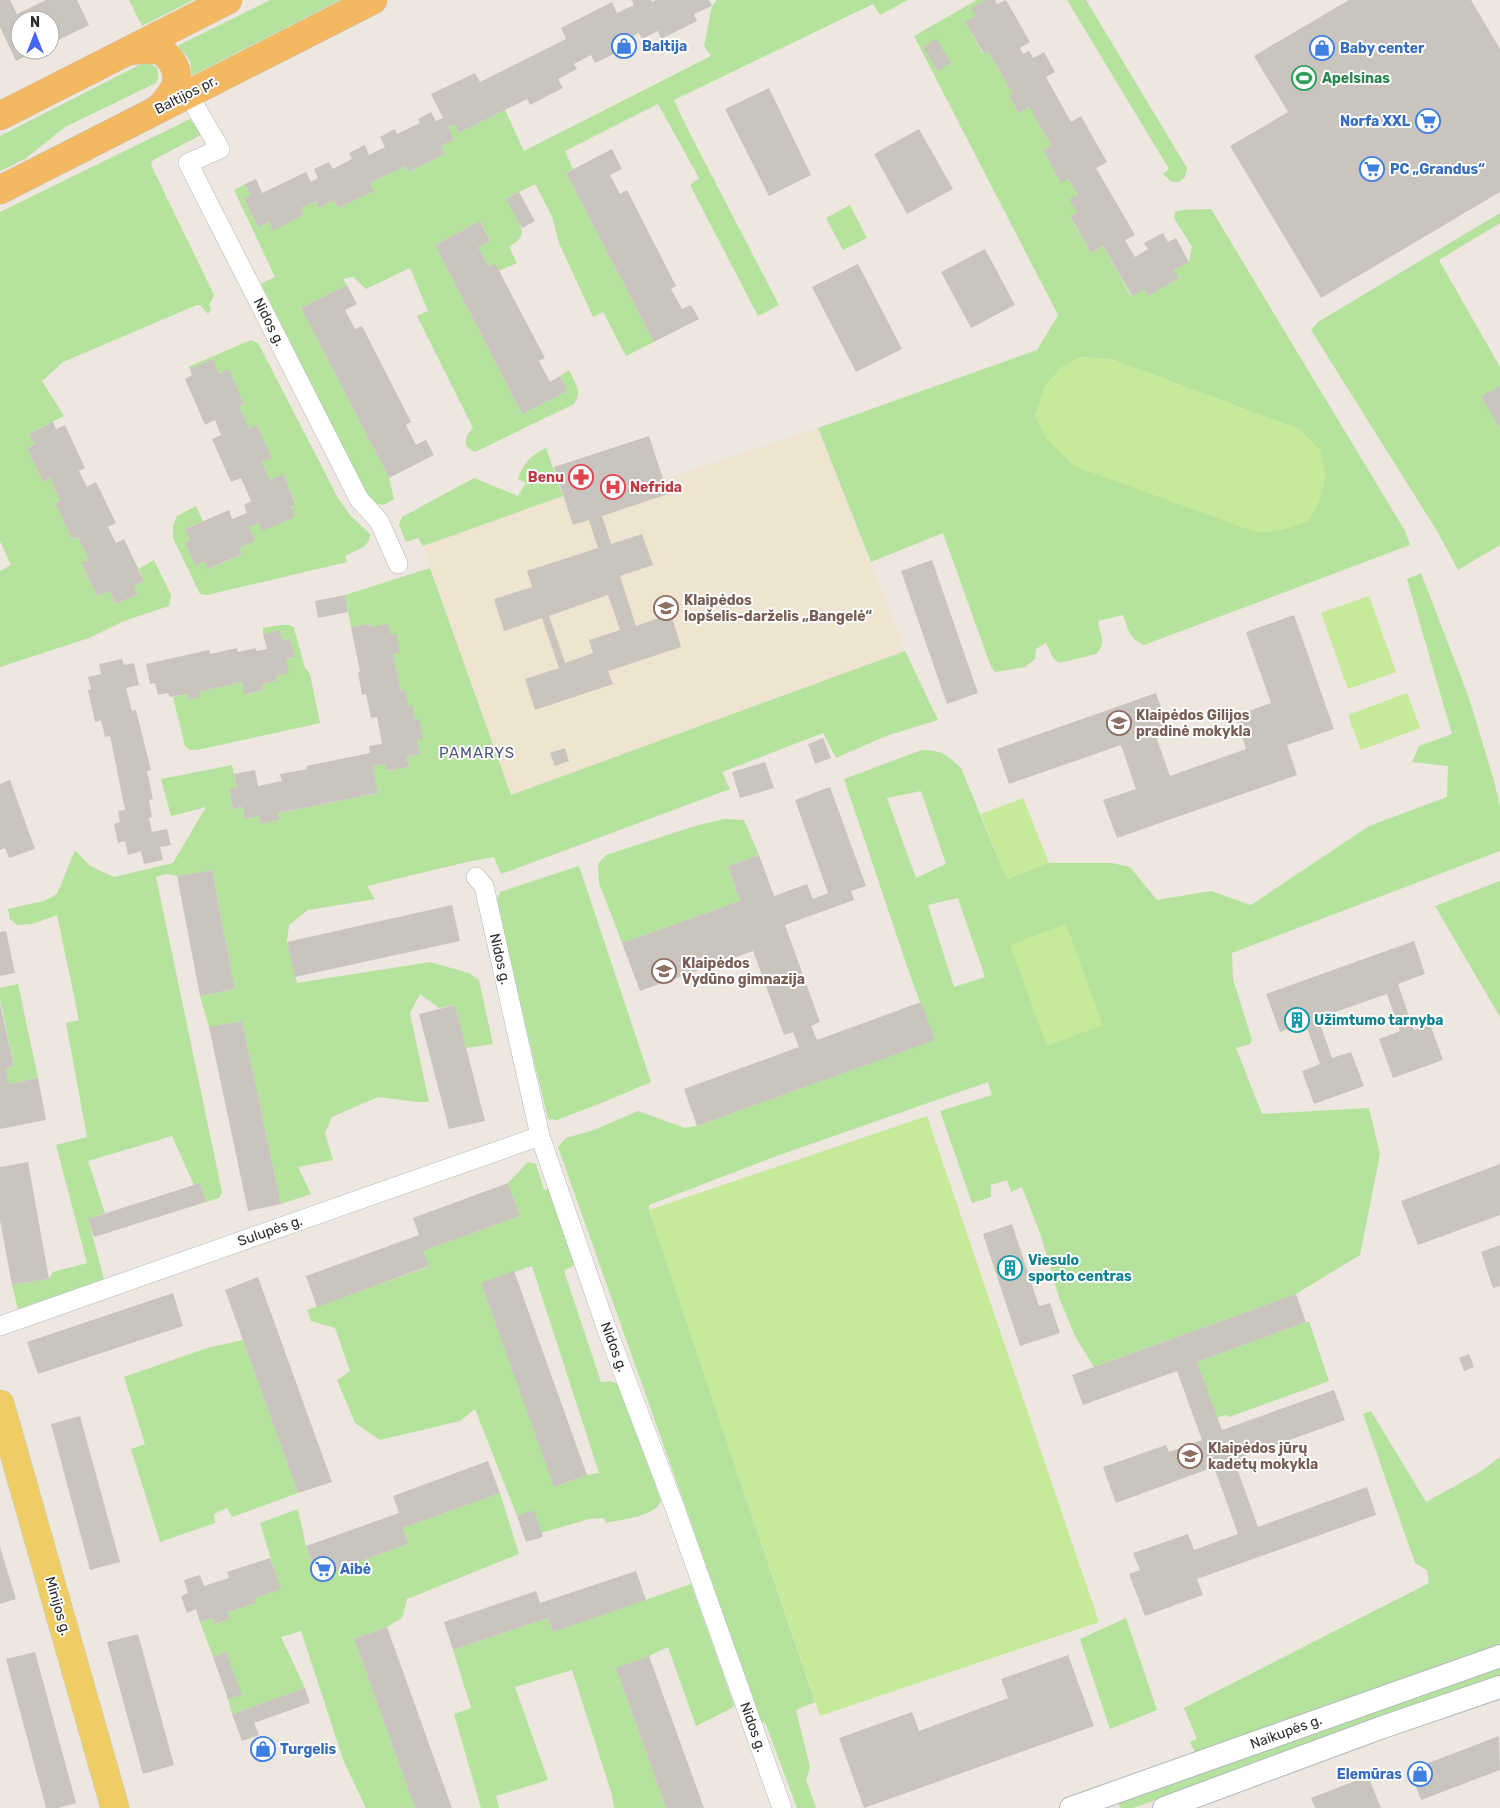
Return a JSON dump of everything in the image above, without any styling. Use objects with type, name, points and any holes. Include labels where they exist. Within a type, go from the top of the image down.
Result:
[{"type":"highway","points":[[0,116],[228,0]]},
{"type":"highway","name":"Baltijos pr.","points":[[0,190],[373,0]]},
{"type":"highway","points":[[127,51],[158,50],[165,54],[174,65],[177,77],[175,88],[171,96],[156,110]]},
{"type":"main road","name":"Minijos g.","points":[[0,1404],[115,1808]]},
{"type":"street","name":"Nidos g.","points":[[188,94],[220,149],[188,163],[359,499],[379,521],[398,564]]},
{"type":"street","name":"Nidos g.","points":[[476,878],[484,886],[540,1136],[606,1327],[676,1511],[782,1808]]},
{"type":"street","name":"Sulupės g.","points":[[0,1326],[540,1136]]},
{"type":"street","name":"Naikupės g.","points":[[1071,1808],[1500,1656]]},
{"type":"street","points":[[1164,1808],[1380,1728],[1500,1687]]},
{"type":"shaded area","name":"Klaipėdos lopšelis-darželis „Bangelė“","points":[[818,428],[905,651],[511,795],[423,546],[563,496],[668,494],[663,480]]},
{"type":"green space","points":[[129,0],[193,0],[142,26]]},
{"type":"green space","points":[[270,0],[340,0],[193,75],[191,74],[189,60],[179,49],[179,45]]},
{"type":"green space","points":[[717,0],[908,0],[880,15],[873,4],[674,100],[779,305],[758,316],[690,185],[699,178],[658,104],[565,151],[573,169],[566,173],[654,342],[626,356],[603,312],[593,317],[559,243],[552,216],[535,184],[506,199],[517,218],[522,232],[520,238],[509,247],[517,263],[499,271],[495,263],[488,266],[478,247],[490,240],[480,221],[435,245],[522,414],[567,391],[560,376],[569,370],[578,391],[577,400],[574,404],[475,452],[466,444],[466,438],[473,428],[417,316],[428,311],[410,268],[366,289],[353,277],[343,279],[347,285],[301,308],[389,478],[394,499],[384,505],[377,504],[366,494],[261,284],[275,277],[234,190],[245,184],[251,195],[244,199],[258,227],[269,222],[273,230],[304,215],[301,208],[316,201],[319,208],[334,200],[338,208],[373,191],[370,183],[406,166],[409,172],[445,154],[441,146],[453,139],[448,127],[454,124],[459,133],[505,110],[524,151],[711,56],[704,46],[712,6]]},
{"type":"green space","points":[[977,0],[986,0],[972,9],[976,16],[966,23],[983,54],[988,51],[1013,94],[1010,97],[1019,113],[1029,107],[1051,145],[1043,150],[1061,182],[1069,179],[1078,195],[1070,199],[1077,213],[1070,217],[1091,253],[1103,246],[1131,296],[1144,289],[1148,296],[1179,278],[1174,270],[1189,262],[1192,247],[1174,218],[1175,212],[1211,209],[1405,531],[1410,545],[1144,645],[1132,636],[1123,615],[1098,621],[1102,643],[1096,654],[1059,663],[1053,658],[1046,643],[1036,649],[1035,659],[1025,667],[995,672],[991,667],[943,533],[871,562],[818,428],[1037,350],[1058,315],[914,36]],"holes":[[[1081,357],[1111,359],[1301,430],[1035,416],[1045,387],[1061,368]]]},
{"type":"green space","points":[[1067,0],[1086,0],[1187,168],[1185,177],[1179,182],[1172,182],[1163,174],[1169,169]]},
{"type":"green space","points":[[143,63],[149,63],[157,68],[158,78],[156,83],[65,127],[25,159],[0,171],[0,136]]},
{"type":"green space","points":[[190,119],[201,135],[153,160],[151,165],[214,295],[209,305],[211,309],[208,314],[200,305],[197,305],[63,362],[42,381],[64,416],[29,434],[35,444],[27,448],[43,482],[50,478],[60,501],[55,503],[72,539],[78,537],[89,560],[81,564],[97,596],[109,591],[116,604],[138,594],[134,586],[144,581],[139,569],[154,560],[171,595],[169,606],[124,621],[89,638],[0,667],[0,571],[11,565],[0,541],[0,212]]},
{"type":"green space","points":[[850,205],[867,238],[843,250],[826,218]]},
{"type":"green space","points":[[1500,213],[1500,223],[1439,260],[1500,367],[1500,386],[1482,397],[1500,428],[1500,545],[1458,570],[1437,531],[1311,330],[1318,322]]},
{"type":"green space","points":[[251,340],[258,343],[338,498],[350,515],[370,534],[369,539],[365,546],[345,556],[347,562],[207,595],[200,594],[173,538],[173,526],[177,516],[196,506],[203,521],[185,529],[190,540],[185,543],[195,565],[205,561],[209,569],[242,554],[239,548],[255,541],[249,527],[259,523],[262,531],[296,504],[283,474],[270,480],[262,462],[271,458],[257,425],[249,428],[239,406],[244,404],[229,369],[219,374],[213,359],[190,369],[188,367]]},
{"type":"green space","points":[[1081,357],[1111,359],[1301,430],[1320,450],[1326,474],[1320,500],[1308,522],[1283,530],[1258,533],[1074,466],[1047,440],[1035,416],[1045,387],[1061,368]]},
{"type":"green space","points":[[546,448],[563,496],[423,546],[418,538],[406,542],[399,525],[402,517],[474,478],[518,496],[526,483],[518,479],[522,468],[532,457]]},
{"type":"green space","points":[[430,568],[511,795],[905,651],[938,720],[886,736],[836,758],[823,733],[722,772],[730,789],[501,874],[494,857],[467,862],[367,886],[375,899],[308,910],[289,925],[287,942],[297,983],[430,962],[469,973],[479,980],[493,1044],[466,1048],[455,1005],[439,1008],[420,994],[410,1013],[429,1102],[378,1097],[332,1117],[325,1133],[333,1160],[298,1167],[311,1194],[281,1204],[242,1021],[209,1027],[200,996],[235,989],[212,870],[177,876],[166,874],[156,877],[222,1192],[219,1198],[206,1202],[200,1183],[194,1185],[172,1136],[88,1161],[105,1213],[88,1219],[104,1279],[18,1309],[12,1285],[49,1279],[53,1272],[87,1263],[56,1145],[87,1137],[66,1023],[79,1020],[57,915],[32,924],[17,925],[10,919],[8,909],[44,901],[57,894],[75,850],[90,866],[114,877],[173,863],[206,807],[171,816],[161,779],[232,765],[237,787],[229,789],[233,809],[243,807],[245,819],[259,816],[261,824],[280,820],[278,813],[378,793],[373,766],[385,764],[387,771],[409,767],[407,757],[420,754],[417,740],[419,719],[415,720],[413,706],[409,707],[406,690],[401,691],[393,654],[399,653],[391,635],[371,627],[370,624],[351,627],[345,595]]},
{"type":"green space","points":[[1421,573],[1469,698],[1500,806],[1500,851],[1232,953],[1233,979],[1252,1040],[1250,1044],[1236,1048],[1262,1114],[1369,1108],[1380,1154],[1360,1255],[1296,1294],[1094,1367],[1076,1338],[1060,1300],[1040,1233],[1022,1187],[1011,1192],[1007,1180],[991,1185],[991,1197],[972,1203],[940,1111],[992,1095],[988,1082],[771,1158],[649,1205],[649,1210],[815,1702],[796,1710],[810,1767],[806,1780],[816,1808],[797,1808],[765,1722],[759,1724],[712,1582],[558,1147],[566,1138],[594,1130],[638,1111],[685,1128],[697,1126],[934,1040],[844,779],[922,750],[939,752],[961,768],[1007,879],[1049,863],[1112,863],[1130,867],[1157,900],[1211,891],[1251,905],[1369,826],[1447,797],[1448,766],[1412,762],[1419,746],[1452,734],[1407,579]],"holes":[[[921,791],[946,864],[916,878],[887,798]],[[958,898],[985,977],[954,987],[928,905]]]},
{"type":"green space","points":[[1369,596],[1396,672],[1348,689],[1321,613]]},
{"type":"green space","points":[[290,625],[294,628],[305,668],[310,674],[320,723],[190,750],[185,746],[173,697],[187,694],[188,699],[199,692],[242,682],[245,695],[263,690],[262,684],[277,681],[276,676],[286,659],[294,657],[290,639],[282,640],[280,630],[263,634],[263,628]]},
{"type":"green space","points":[[1407,693],[1420,728],[1361,750],[1348,715]]},
{"type":"green space","points":[[1023,798],[1049,863],[1007,879],[981,814]]},
{"type":"green space","points":[[724,819],[744,820],[759,855],[728,866],[740,901],[622,943],[599,883],[598,864],[606,855],[695,826]]},
{"type":"green space","points":[[579,866],[651,1082],[557,1120],[548,1119],[496,902],[500,892]]},
{"type":"green space","points":[[1500,881],[1500,1017],[1435,906]]},
{"type":"green space","points":[[1066,924],[1103,1025],[1047,1046],[1010,945]]},
{"type":"green space","points":[[18,984],[38,1078],[9,1084],[6,1068],[14,1066],[0,999],[0,988]]},
{"type":"green space","points":[[927,1116],[1099,1622],[820,1716],[649,1210]]},
{"type":"green space","points":[[528,1162],[536,1164],[544,1190],[551,1188],[575,1262],[573,1266],[564,1271],[601,1382],[613,1382],[618,1384],[622,1390],[661,1501],[652,1511],[645,1514],[606,1523],[604,1518],[589,1519],[541,1533],[534,1511],[517,1516],[475,1409],[460,1421],[380,1440],[355,1423],[337,1380],[350,1371],[335,1328],[311,1321],[307,1310],[428,1267],[423,1251],[520,1216],[508,1183]],"holes":[[[532,1266],[599,1473],[587,1475],[555,1487],[481,1283]]]},
{"type":"green space","points":[[1309,1321],[1329,1381],[1229,1417],[1225,1415],[1217,1418],[1197,1362]]},
{"type":"green space","points":[[243,1340],[298,1493],[232,1517],[227,1508],[214,1514],[215,1523],[160,1542],[131,1449],[145,1444],[124,1377],[207,1348]]},
{"type":"green space","points":[[1371,1411],[1426,1502],[1480,1472],[1500,1457],[1500,1646],[1196,1755],[1190,1742],[1197,1739],[1184,1708],[1429,1583],[1427,1570],[1415,1563],[1363,1414]]},
{"type":"green space","points":[[500,1493],[519,1554],[407,1599],[402,1618],[387,1627],[354,1639],[415,1808],[366,1808],[344,1762],[301,1631],[281,1637],[305,1688],[232,1714],[228,1699],[241,1694],[226,1652],[213,1657],[200,1622],[214,1618],[216,1624],[230,1619],[228,1612],[256,1603],[255,1598],[280,1589],[260,1523],[298,1509],[306,1546],[317,1577],[408,1544],[403,1528]]},
{"type":"green space","points":[[691,1584],[734,1705],[732,1708],[696,1726],[668,1647],[616,1668],[666,1808],[614,1808],[612,1795],[572,1670],[515,1687],[548,1780],[496,1796],[499,1808],[481,1808],[454,1714],[471,1708],[453,1650],[548,1618],[553,1632]]},
{"type":"green space","points":[[1126,1618],[1157,1710],[1110,1729],[1080,1639]]},
{"type":"green space","points":[[1500,1666],[1500,1678],[1133,1808],[1120,1808],[1118,1802]]},
{"type":"building","points":[[0,0],[10,0],[15,10],[10,10],[10,48],[0,27]]},
{"type":"building","points":[[46,0],[77,0],[89,25],[60,39],[60,10],[25,10]]},
{"type":"building","points":[[632,0],[651,0],[652,2],[656,0],[709,0],[712,6],[694,14],[697,21],[661,39],[658,31],[642,39],[639,33],[623,41],[627,48],[595,63],[591,55],[574,64],[577,69],[558,79],[563,88],[530,105],[527,99],[459,133],[454,124],[448,127],[454,139],[441,146],[445,154],[409,172],[406,166],[370,183],[374,191],[338,208],[334,200],[319,208],[316,201],[301,208],[304,215],[273,231],[269,222],[258,227],[244,199],[251,195],[245,184],[256,179],[262,193],[306,172],[311,182],[318,178],[314,169],[329,162],[333,169],[352,159],[349,153],[365,145],[369,155],[385,147],[380,137],[395,129],[397,134],[420,123],[418,119],[431,112],[436,121],[443,118],[431,94],[475,73],[480,82],[566,39],[561,28],[612,2],[617,13],[634,5]]},
{"type":"building","points":[[986,0],[995,0],[997,4],[1006,0],[1030,42],[1020,48],[1023,54],[1029,51],[1033,58],[1044,52],[1055,72],[1046,77],[1071,122],[1081,116],[1107,162],[1096,168],[1135,235],[1125,240],[1135,257],[1148,249],[1144,243],[1163,233],[1168,242],[1176,238],[1189,262],[1174,270],[1179,278],[1148,296],[1144,289],[1132,296],[1103,246],[1091,253],[1070,216],[1077,213],[1069,199],[1078,195],[1069,179],[1061,183],[1043,150],[1051,145],[1029,107],[1019,113],[1009,96],[1013,94],[988,51],[984,54],[965,22],[976,16],[971,8]]},
{"type":"building","name":"PC „Grandus“","points":[[1349,0],[1471,0],[1500,49],[1500,192],[1321,298],[1230,146],[1288,112],[1254,56]]},
{"type":"building","points":[[936,39],[951,63],[938,71],[923,47]]},
{"type":"building","points":[[769,88],[811,175],[769,196],[725,109]]},
{"type":"building","points":[[919,129],[953,189],[907,214],[874,154]]},
{"type":"building","points":[[612,149],[622,169],[610,175],[620,194],[627,190],[676,286],[671,289],[682,309],[691,305],[699,319],[654,342],[566,173]]},
{"type":"building","points":[[519,192],[535,221],[522,228],[506,199]]},
{"type":"building","points":[[480,221],[490,241],[478,247],[488,266],[495,263],[545,358],[539,361],[550,382],[560,376],[567,391],[522,414],[435,245]]},
{"type":"building","points":[[985,249],[1015,305],[971,328],[941,272]]},
{"type":"building","points":[[858,264],[902,349],[856,372],[812,287]]},
{"type":"building","points":[[347,285],[357,304],[345,310],[355,329],[362,326],[411,422],[406,425],[416,445],[426,440],[434,455],[389,478],[301,308]]},
{"type":"building","points":[[213,359],[219,374],[229,369],[244,404],[239,406],[249,428],[257,425],[272,458],[262,462],[270,480],[283,474],[296,505],[291,507],[295,517],[262,531],[259,523],[249,527],[255,541],[239,548],[242,554],[208,569],[205,561],[195,565],[185,543],[190,540],[185,529],[229,510],[232,519],[247,513],[244,505],[251,501],[241,478],[231,482],[212,439],[221,435],[215,420],[205,425],[185,379],[192,375],[190,369]]},
{"type":"building","points":[[1500,386],[1500,428],[1481,397]]},
{"type":"building","points":[[53,422],[56,429],[65,425],[85,468],[79,471],[87,487],[96,482],[116,523],[108,527],[116,543],[124,539],[144,581],[134,586],[138,594],[116,604],[109,591],[97,596],[81,563],[89,560],[78,537],[72,539],[55,503],[60,501],[50,478],[43,482],[27,448],[35,444],[29,434]]},
{"type":"building","points":[[649,436],[668,494],[602,516],[611,544],[642,534],[653,565],[620,576],[636,626],[671,614],[681,647],[608,671],[613,684],[535,710],[525,679],[559,668],[542,618],[504,631],[494,599],[532,587],[527,571],[598,548],[589,520],[573,525],[554,467]],"holes":[[[608,595],[620,630],[589,640],[593,653],[565,663],[549,616]]]},
{"type":"building","points":[[932,560],[978,693],[947,704],[901,571]]},
{"type":"building","points":[[345,595],[348,612],[318,618],[315,601]]},
{"type":"building","name":"Klaipėdos Gilijos pradinė mokykla","points":[[1294,615],[1334,729],[1287,745],[1297,775],[1117,838],[1103,800],[1136,789],[1121,745],[1009,784],[997,749],[1156,693],[1169,730],[1155,734],[1170,776],[1246,749],[1235,716],[1271,703],[1246,632]]},
{"type":"building","points":[[370,624],[371,627],[388,624],[391,635],[396,634],[400,653],[393,654],[401,691],[406,690],[409,707],[413,706],[415,720],[419,719],[423,739],[417,740],[420,754],[407,757],[409,767],[386,771],[385,764],[373,766],[378,793],[278,813],[280,820],[261,824],[259,816],[245,819],[243,807],[233,809],[229,789],[237,787],[234,774],[255,770],[258,786],[282,781],[280,774],[307,769],[306,766],[370,753],[369,746],[382,744],[377,717],[371,718],[366,694],[362,695],[358,672],[360,672],[351,627]]},
{"type":"building","points":[[280,630],[282,640],[290,639],[295,657],[286,659],[289,673],[276,676],[277,681],[262,684],[263,690],[244,695],[242,682],[199,692],[200,697],[188,700],[187,694],[170,697],[168,693],[158,695],[155,683],[150,684],[146,664],[209,650],[210,654],[237,648],[238,652],[256,648],[256,651],[267,649],[263,634]]},
{"type":"building","points":[[122,659],[124,665],[134,663],[139,685],[126,688],[132,711],[136,710],[151,770],[147,771],[153,799],[149,800],[152,817],[149,818],[152,832],[167,829],[171,845],[160,847],[163,860],[144,864],[141,851],[128,855],[125,841],[118,843],[114,824],[120,822],[118,811],[125,810],[110,736],[105,737],[101,720],[95,722],[88,690],[91,689],[88,677],[101,674],[99,664]]},
{"type":"building","points":[[823,738],[831,758],[815,764],[808,744]]},
{"type":"building","points":[[565,748],[569,761],[555,766],[550,753]]},
{"type":"building","points":[[765,762],[774,788],[740,798],[732,772]]},
{"type":"building","points":[[10,780],[35,849],[9,858],[5,848],[0,850],[0,784]]},
{"type":"building","name":"Klaipėdos Vydūno gimnazija","points":[[830,787],[866,886],[851,891],[854,900],[785,925],[820,1022],[811,1026],[817,1040],[921,1002],[935,1040],[697,1126],[684,1089],[799,1047],[793,1032],[784,1035],[753,951],[640,991],[622,943],[740,901],[728,866],[759,855],[774,896],[807,884],[813,899],[828,893],[795,800]]},
{"type":"building","points":[[212,870],[235,989],[200,996],[177,876]]},
{"type":"building","points":[[452,905],[460,941],[295,977],[287,942]]},
{"type":"building","points":[[6,931],[15,973],[0,976],[0,932]]},
{"type":"building","name":"Užimtumo tarnyba","points":[[1414,941],[1425,974],[1398,984],[1414,1030],[1430,1024],[1443,1060],[1393,1078],[1379,1039],[1400,1031],[1387,994],[1318,1018],[1332,1058],[1351,1052],[1364,1086],[1314,1104],[1302,1071],[1320,1064],[1305,1023],[1280,1032],[1266,994]]},
{"type":"building","points":[[0,1003],[14,1066],[6,1068],[9,1084],[38,1078],[46,1120],[0,1129]]},
{"type":"building","points":[[455,1005],[485,1121],[449,1129],[419,1014]]},
{"type":"building","points":[[242,1021],[281,1204],[248,1211],[209,1027]]},
{"type":"building","points":[[28,1162],[49,1279],[12,1285],[0,1220],[0,1167]]},
{"type":"building","points":[[1500,1164],[1500,1215],[1418,1245],[1401,1201]]},
{"type":"building","points":[[200,1183],[206,1202],[94,1237],[88,1219]]},
{"type":"building","points":[[508,1183],[520,1216],[423,1251],[429,1266],[317,1307],[306,1276],[419,1235],[413,1218]]},
{"type":"building","name":"Viesulo sporto centras","points":[[1012,1224],[1039,1306],[1050,1303],[1060,1333],[1020,1346],[983,1234]]},
{"type":"building","points":[[1500,1245],[1500,1286],[1493,1288],[1481,1252]]},
{"type":"building","points":[[514,1271],[587,1475],[554,1487],[481,1283]]},
{"type":"building","points":[[258,1277],[332,1482],[298,1493],[225,1290]]},
{"type":"building","points":[[173,1293],[183,1326],[38,1374],[27,1342]]},
{"type":"building","name":"Klaipėdos jūrų kadetų mokykla","points":[[1296,1294],[1306,1322],[1197,1362],[1222,1430],[1334,1390],[1345,1420],[1234,1460],[1258,1527],[1367,1487],[1376,1515],[1197,1579],[1203,1595],[1145,1616],[1129,1574],[1140,1570],[1133,1553],[1188,1534],[1194,1550],[1238,1534],[1214,1467],[1116,1503],[1103,1467],[1166,1445],[1169,1452],[1202,1440],[1177,1371],[1083,1405],[1072,1375]]},
{"type":"building","points":[[1469,1354],[1474,1367],[1464,1371],[1459,1358]]},
{"type":"building","points":[[80,1416],[120,1562],[90,1570],[51,1424]]},
{"type":"building","points":[[488,1461],[500,1493],[403,1528],[408,1544],[317,1577],[306,1546],[399,1513],[393,1496]]},
{"type":"building","points":[[534,1510],[543,1537],[526,1542],[517,1516]]},
{"type":"building","points":[[0,1547],[16,1599],[0,1604]]},
{"type":"building","points":[[270,1558],[281,1589],[255,1598],[256,1603],[228,1612],[230,1619],[215,1624],[214,1618],[200,1622],[196,1609],[187,1613],[181,1596],[188,1593],[184,1580],[200,1575],[204,1586],[229,1578],[227,1572]]},
{"type":"building","points":[[636,1571],[646,1600],[553,1632],[548,1618],[453,1650],[444,1622],[536,1591],[540,1603]]},
{"type":"building","points":[[387,1627],[452,1808],[415,1808],[354,1639]]},
{"type":"building","points":[[138,1634],[174,1765],[143,1774],[107,1642]]},
{"type":"building","points":[[35,1652],[76,1803],[58,1808],[46,1808],[6,1659]]},
{"type":"building","points":[[226,1652],[242,1695],[228,1699],[213,1657]]},
{"type":"building","points":[[1068,1655],[1094,1726],[864,1808],[839,1738],[912,1712],[919,1731],[1008,1698],[1001,1679]]},
{"type":"building","points":[[649,1656],[704,1808],[666,1808],[616,1668]]},
{"type":"building","points":[[305,1688],[310,1703],[254,1723],[259,1735],[242,1741],[232,1714]]},
{"type":"building","points":[[1499,1736],[1500,1770],[1421,1800],[1410,1770]]},
{"type":"building","points":[[1368,1776],[1381,1808],[1315,1808],[1311,1798]]},
{"type":"place","name":"Baltija","points":[[624,46]]},
{"type":"place","name":"Baby center","points":[[1322,48]]},
{"type":"place","name":"Apelsinas","points":[[1304,78]]},
{"type":"place","name":"Norfa XXL","points":[[1428,121]]},
{"type":"place","name":"PC „Grandus“","points":[[1372,169]]},
{"type":"place","name":"Benu","points":[[581,477]]},
{"type":"place","name":"Nefrida","points":[[613,487]]},
{"type":"place","name":"Klaipėdos lopšelis-darželis „Bangelė“","points":[[666,608]]},
{"type":"place","name":"Klaipėdos Gilijos pradinė mokykla","points":[[1119,723]]},
{"type":"place","name":"Klaipėdos Vydūno gimnazija","points":[[664,971]]},
{"type":"place","name":"Užimtumo tarnyba","points":[[1297,1020]]},
{"type":"place","name":"Viesulo sporto centras","points":[[1010,1268]]},
{"type":"place","name":"Klaipėdos jūrų kadetų mokykla","points":[[1190,1456]]},
{"type":"place","name":"Aibė","points":[[323,1569]]},
{"type":"place","name":"Turgelis","points":[[263,1749]]},
{"type":"place","name":"Elemūras","points":[[1420,1774]]},
{"type":"district","name":"PAMARYS","points":[[477,753]]}]
